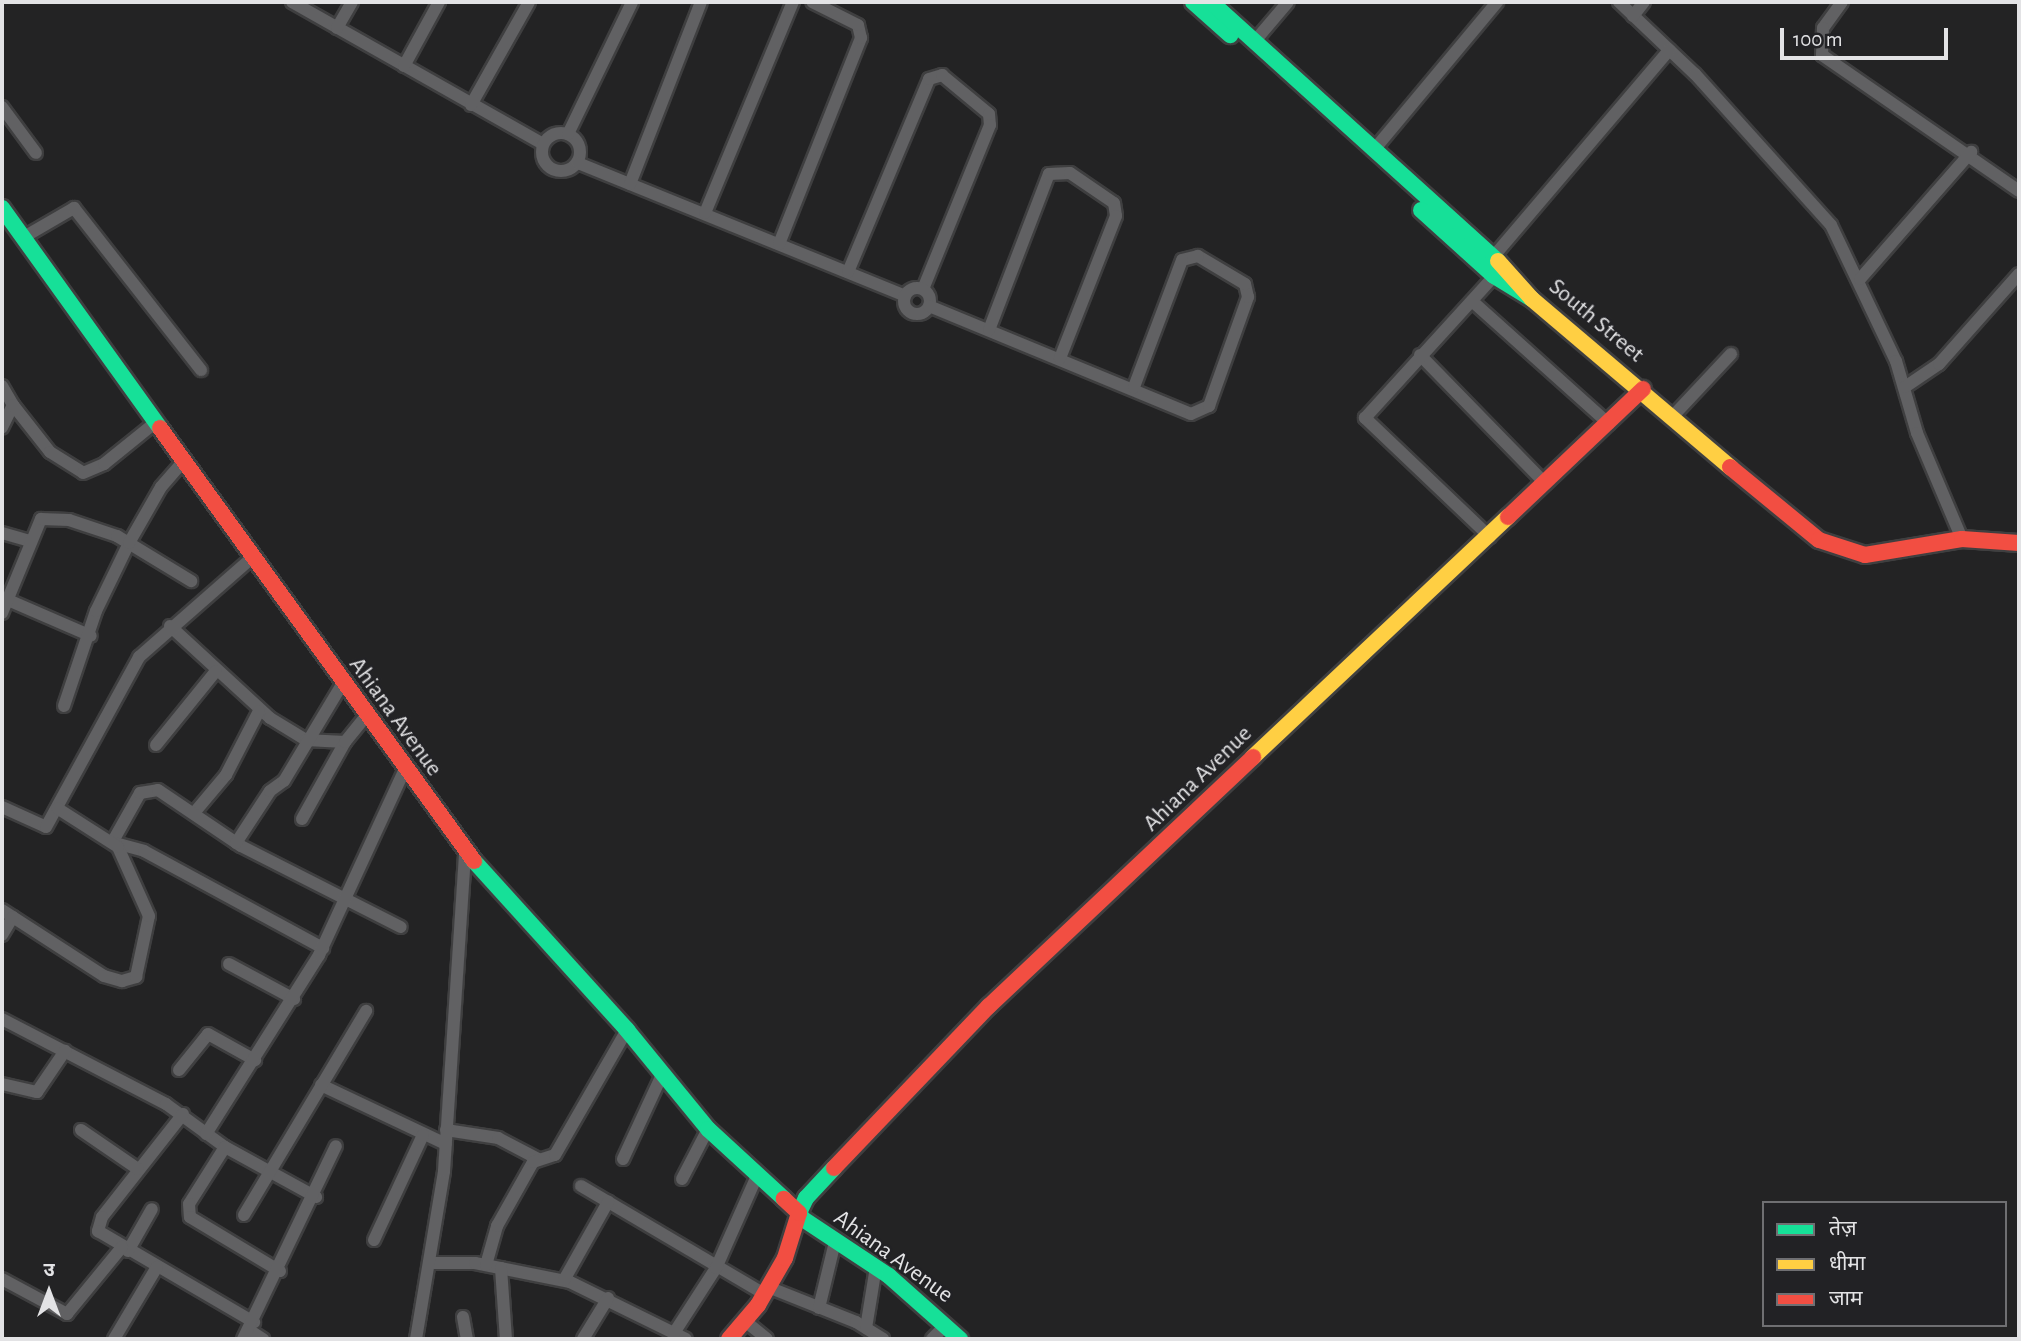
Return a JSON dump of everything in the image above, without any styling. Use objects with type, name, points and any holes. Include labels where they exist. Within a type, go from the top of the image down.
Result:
[{"type":"street","points":[[292,2],[543,145]]},
{"type":"street","points":[[337,28],[352,2]]},
{"type":"street","points":[[404,66],[439,2]]},
{"type":"street","points":[[471,105],[529,2]]},
{"type":"street","points":[[568,134],[632,2]]},
{"type":"street","points":[[629,184],[701,2]]},
{"type":"street","points":[[705,214],[793,2]]},
{"type":"street","points":[[779,244],[861,38],[858,25],[812,2]]},
{"type":"street","points":[[1193,2],[1494,276],[1532,299]]},
{"type":"street","name":"South Street","points":[[1211,2],[1493,257],[1532,299],[1643,389],[1790,521],[1842,549],[1886,553],[1962,539],[2019,543]]},
{"type":"street","points":[[1254,42],[1288,2]]},
{"type":"street","points":[[1373,151],[1497,2]]},
{"type":"street","points":[[1619,2],[1670,50],[1805,191],[1860,278],[1905,387],[1917,433],[1962,539]]},
{"type":"street","points":[[1633,16],[1644,2]]},
{"type":"street","points":[[1842,2],[1824,28],[1822,55],[1883,101],[1971,152],[2019,191]]},
{"type":"street","points":[[1493,257],[1670,50]]},
{"type":"street","points":[[848,272],[929,79],[942,75],[989,114],[990,125],[923,289],[929,306],[1133,387],[1191,414],[1206,409],[1248,297],[1245,284],[1198,256],[1182,260],[1133,387]]},
{"type":"street","points":[[2,107],[36,153]]},
{"type":"street","points":[[554,134],[568,134],[579,143],[578,163],[566,171],[552,170],[543,159],[543,145],[554,134]]},
{"type":"street","points":[[1860,278],[1971,152]]},
{"type":"street","points":[[578,163],[905,296],[923,289]]},
{"type":"street","points":[[989,330],[1049,174],[1070,173],[1114,203],[1116,216],[1060,358]]},
{"type":"street","name":"Ahiana Avenue","points":[[2,208],[465,850],[627,1030],[708,1129],[756,1178],[835,1242],[876,1267],[960,1339]]},
{"type":"street","points":[[24,237],[74,208],[201,370]]},
{"type":"street","points":[[1905,387],[1939,364],[2019,274]]},
{"type":"street","points":[[1490,537],[1366,425],[1366,411],[1494,276]]},
{"type":"street","points":[[905,296],[905,307],[915,314],[929,306]]},
{"type":"street","points":[[1472,301],[1609,424]]},
{"type":"street","points":[[1673,416],[1731,354]]},
{"type":"street","points":[[1420,355],[1546,484]]},
{"type":"street","points":[[2,386],[13,405],[50,452],[83,473],[104,464],[156,422]]},
{"type":"street","name":"Ahiana Avenue","points":[[799,1213],[806,1198],[989,1006],[1225,786],[1327,683],[1490,537],[1643,389]]},
{"type":"street","points":[[2,428],[13,405]]},
{"type":"street","points":[[64,706],[91,636],[96,611],[129,543],[161,487],[184,461]]},
{"type":"street","points":[[2,613],[37,522],[48,518],[93,526],[129,543],[191,581]]},
{"type":"street","points":[[2,533],[30,541]]},
{"type":"street","points":[[2,807],[42,829],[57,808],[131,669],[170,626],[253,557]]},
{"type":"street","points":[[8,600],[91,636]]},
{"type":"street","points":[[170,626],[259,711],[306,740],[345,742]]},
{"type":"street","points":[[156,745],[216,671]]},
{"type":"street","points":[[236,843],[270,791],[284,781],[306,740],[343,683]]},
{"type":"street","points":[[194,813],[226,775],[259,711]]},
{"type":"street","points":[[302,819],[345,742],[366,716]]},
{"type":"street","points":[[206,1134],[256,1060],[323,948],[405,769]]},
{"type":"street","points":[[114,842],[145,789],[158,790],[236,843],[401,927]]},
{"type":"street","points":[[57,808],[114,842],[144,850],[323,948]]},
{"type":"street","points":[[2,935],[8,914],[104,976],[122,981],[136,977],[149,916],[114,842]]},
{"type":"street","points":[[416,1339],[446,1137],[465,850]]},
{"type":"street","points":[[229,964],[294,999]]},
{"type":"street","points":[[244,1215],[366,1011]]},
{"type":"street","points":[[2,1019],[183,1114],[225,1147],[316,1197]]},
{"type":"street","points":[[321,1085],[424,1135],[498,1138],[538,1159],[555,1155],[627,1030]]},
{"type":"street","points":[[179,1070],[208,1034],[256,1060]]},
{"type":"street","points":[[2,1084],[37,1092],[65,1051]]},
{"type":"street","points":[[623,1159],[662,1075]]},
{"type":"street","points":[[183,1114],[138,1169],[98,1226],[100,1235],[157,1266],[263,1339]]},
{"type":"street","points":[[682,1179],[708,1129]]},
{"type":"street","points":[[81,1130],[138,1169]]},
{"type":"street","points":[[374,1240],[424,1135]]},
{"type":"street","points":[[249,1331],[316,1197],[336,1146]]},
{"type":"street","points":[[225,1147],[189,1204],[190,1217],[280,1271]]},
{"type":"street","points":[[486,1265],[504,1212],[538,1159]]},
{"type":"street","points":[[674,1333],[716,1268],[756,1178]]},
{"type":"street","points":[[581,1186],[716,1268],[766,1291],[819,1308],[866,1328],[883,1339]]},
{"type":"street","points":[[564,1280],[608,1202]]},
{"type":"street","points":[[2,1279],[67,1314],[125,1249],[152,1209]]},
{"type":"street","points":[[729,1339],[766,1291],[799,1213]]},
{"type":"street","points":[[819,1308],[835,1242]]},
{"type":"street","points":[[429,1263],[486,1265],[564,1280],[608,1298],[686,1339]]},
{"type":"street","points":[[114,1339],[157,1266]]},
{"type":"street","points":[[866,1328],[876,1267]]},
{"type":"street","points":[[502,1268],[506,1339]]},
{"type":"street","points":[[583,1339],[608,1298]]},
{"type":"street","points":[[463,1317],[467,1339]]},
{"type":"street","points":[[744,1321],[767,1339]]},
{"type":"street","points":[[932,1339],[946,1325]]},
{"type":"street","points":[[655,1339],[661,1326]]},
{"type":"traffic: fast","points":[[1193,2],[1230,35]]},
{"type":"traffic: fast","points":[[1211,2],[1498,261]]},
{"type":"traffic: fast","points":[[2,208],[160,428]]},
{"type":"traffic: fast","points":[[1421,210],[1494,276],[1532,299]]},
{"type":"traffic: fast","points":[[474,861],[627,1030],[708,1129],[784,1199]]},
{"type":"traffic: fast","points":[[834,1168],[806,1198],[799,1213],[803,1219],[889,1276],[960,1339]]},
{"type":"traffic: slow","points":[[1498,261],[1532,299],[1730,467]]},
{"type":"traffic: slow","points":[[1253,757],[1508,517]]},
{"type":"traffic: jam","points":[[1508,517],[1643,389]]},
{"type":"traffic: jam","points":[[160,428],[474,861]]},
{"type":"traffic: jam","points":[[1730,467],[1819,540],[1865,555],[1962,539],[2019,543]]},
{"type":"traffic: jam","points":[[834,1168],[989,1006],[1253,757]]},
{"type":"traffic: jam","points":[[729,1339],[758,1305],[785,1258],[799,1213],[784,1199]]}]
